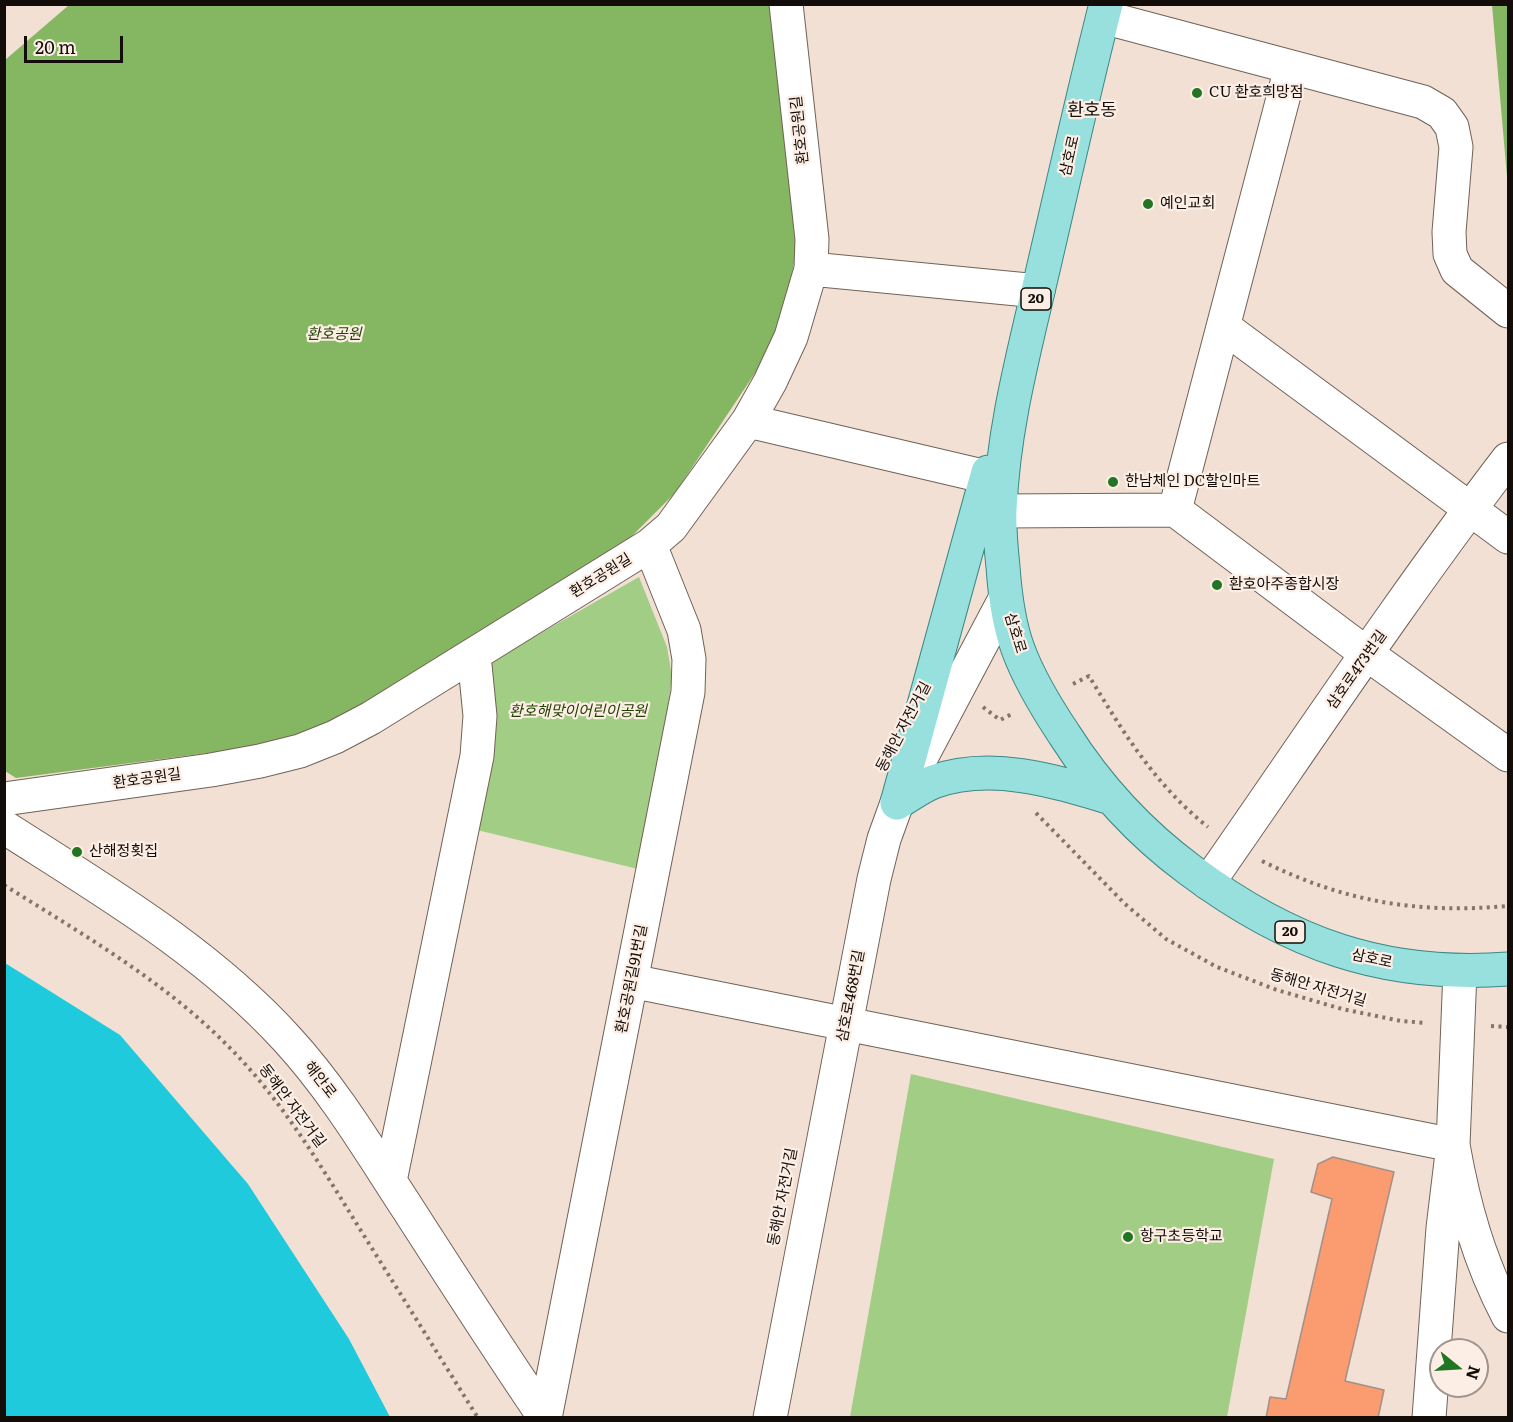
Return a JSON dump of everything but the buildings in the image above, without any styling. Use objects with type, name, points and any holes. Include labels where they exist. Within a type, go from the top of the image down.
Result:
[{"type":"main road","name":"삼호로","points":[[1104,11],[1015,387],[1005,454],[999,511],[1005,599],[1018,648],[1035,687],[1079,757],[1111,798],[1145,832],[1208,883],[1262,917],[1299,936],[1339,951],[1407,966],[1460,971],[1509,969]]},
{"type":"main road","points":[[897,803],[1038,291]]},
{"type":"main road","points":[[897,803],[932,783],[966,774],[1000,774],[1041,779],[1111,798]]},
{"type":"street","name":"환호공원길","points":[[4,799],[260,761],[335,737],[371,718],[650,546],[671,526],[748,421],[771,382],[791,338],[811,269],[812,239],[786,4]]},
{"type":"street","points":[[1104,11],[1291,68],[1423,102],[1442,113],[1452,127],[1456,147],[1449,232],[1450,254],[1457,270],[1509,311]]},
{"type":"street","points":[[1175,510],[1291,68]]},
{"type":"street","points":[[811,269],[1038,291]]},
{"type":"street","points":[[1224,327],[1509,537]]},
{"type":"street","points":[[748,421],[987,477]]},
{"type":"street","name":"삼호로473번길","points":[[1208,883],[1367,654],[1470,509],[1509,459]]},
{"type":"street","points":[[999,511],[1175,510],[1367,654],[1509,755]]},
{"type":"street","name":"환호공원길91번길","points":[[545,1418],[688,692],[689,659],[684,630],[650,546]]},
{"type":"street","name":"삼호로468번길","points":[[770,1418],[874,879],[884,839],[897,803],[1005,599]]},
{"type":"street","points":[[390,1181],[477,756],[480,716],[474,655]]},
{"type":"street","name":"해안로","points":[[4,827],[166,932],[210,965],[287,1039],[330,1091],[492,1341],[545,1418]]},
{"type":"street","points":[[1429,1418],[1443,1228],[1453,1146],[1460,971]]},
{"type":"street","points":[[631,981],[1453,1146]]},
{"type":"street","points":[[1453,1146],[1462,1198],[1475,1239],[1495,1291],[1509,1316]]},
{"type":"path","points":[[1069,686],[1089,676],[1122,731],[1153,774],[1188,812],[1233,847],[1293,876],[1345,894],[1389,904],[1440,909],[1509,906]]},
{"type":"path","points":[[958,687],[1000,720],[1020,710]]},
{"type":"path","name":"동해안 자전거길","points":[[1034,811],[1125,904],[1166,939],[1217,968],[1277,990],[1342,1009],[1401,1021],[1458,1026],[1509,1027]]},
{"type":"path","name":"동해안 자전거길","points":[[4,885],[132,967],[175,1000],[228,1045],[266,1087],[301,1134],[478,1418]]},
{"type":"green space","name":"환호공원","points":[[69,5],[771,5],[796,251],[786,308],[761,364],[675,493],[625,543],[338,719],[269,745],[16,778],[5,771],[5,60]]},
{"type":"green space","points":[[1492,5],[1508,5],[1508,188]]},
{"type":"green space","name":"환호해맞이어린이공원","points":[[639,577],[667,647],[672,677],[638,869],[477,830],[490,662]]},
{"type":"green space","name":"항구초등학교","points":[[911,1074],[1274,1159],[1227,1417],[850,1417]]},
{"type":"water","points":[[5,963],[120,1035],[248,1184],[349,1339],[390,1417],[5,1417]]},
{"type":"place","name":"CU 환호희망점","points":[[1197,93]]},
{"type":"place","name":"예인교회","points":[[1148,204]]},
{"type":"place","name":"한남체인 DC할인마트","points":[[1113,482]]},
{"type":"place","name":"환호아주종합시장","points":[[1217,585]]},
{"type":"place","name":"산해정횟집","points":[[77,852]]},
{"type":"place","name":"항구초등학교","points":[[1128,1237]]},
{"type":"district","name":"환호동","points":[[1092,111]]}]
